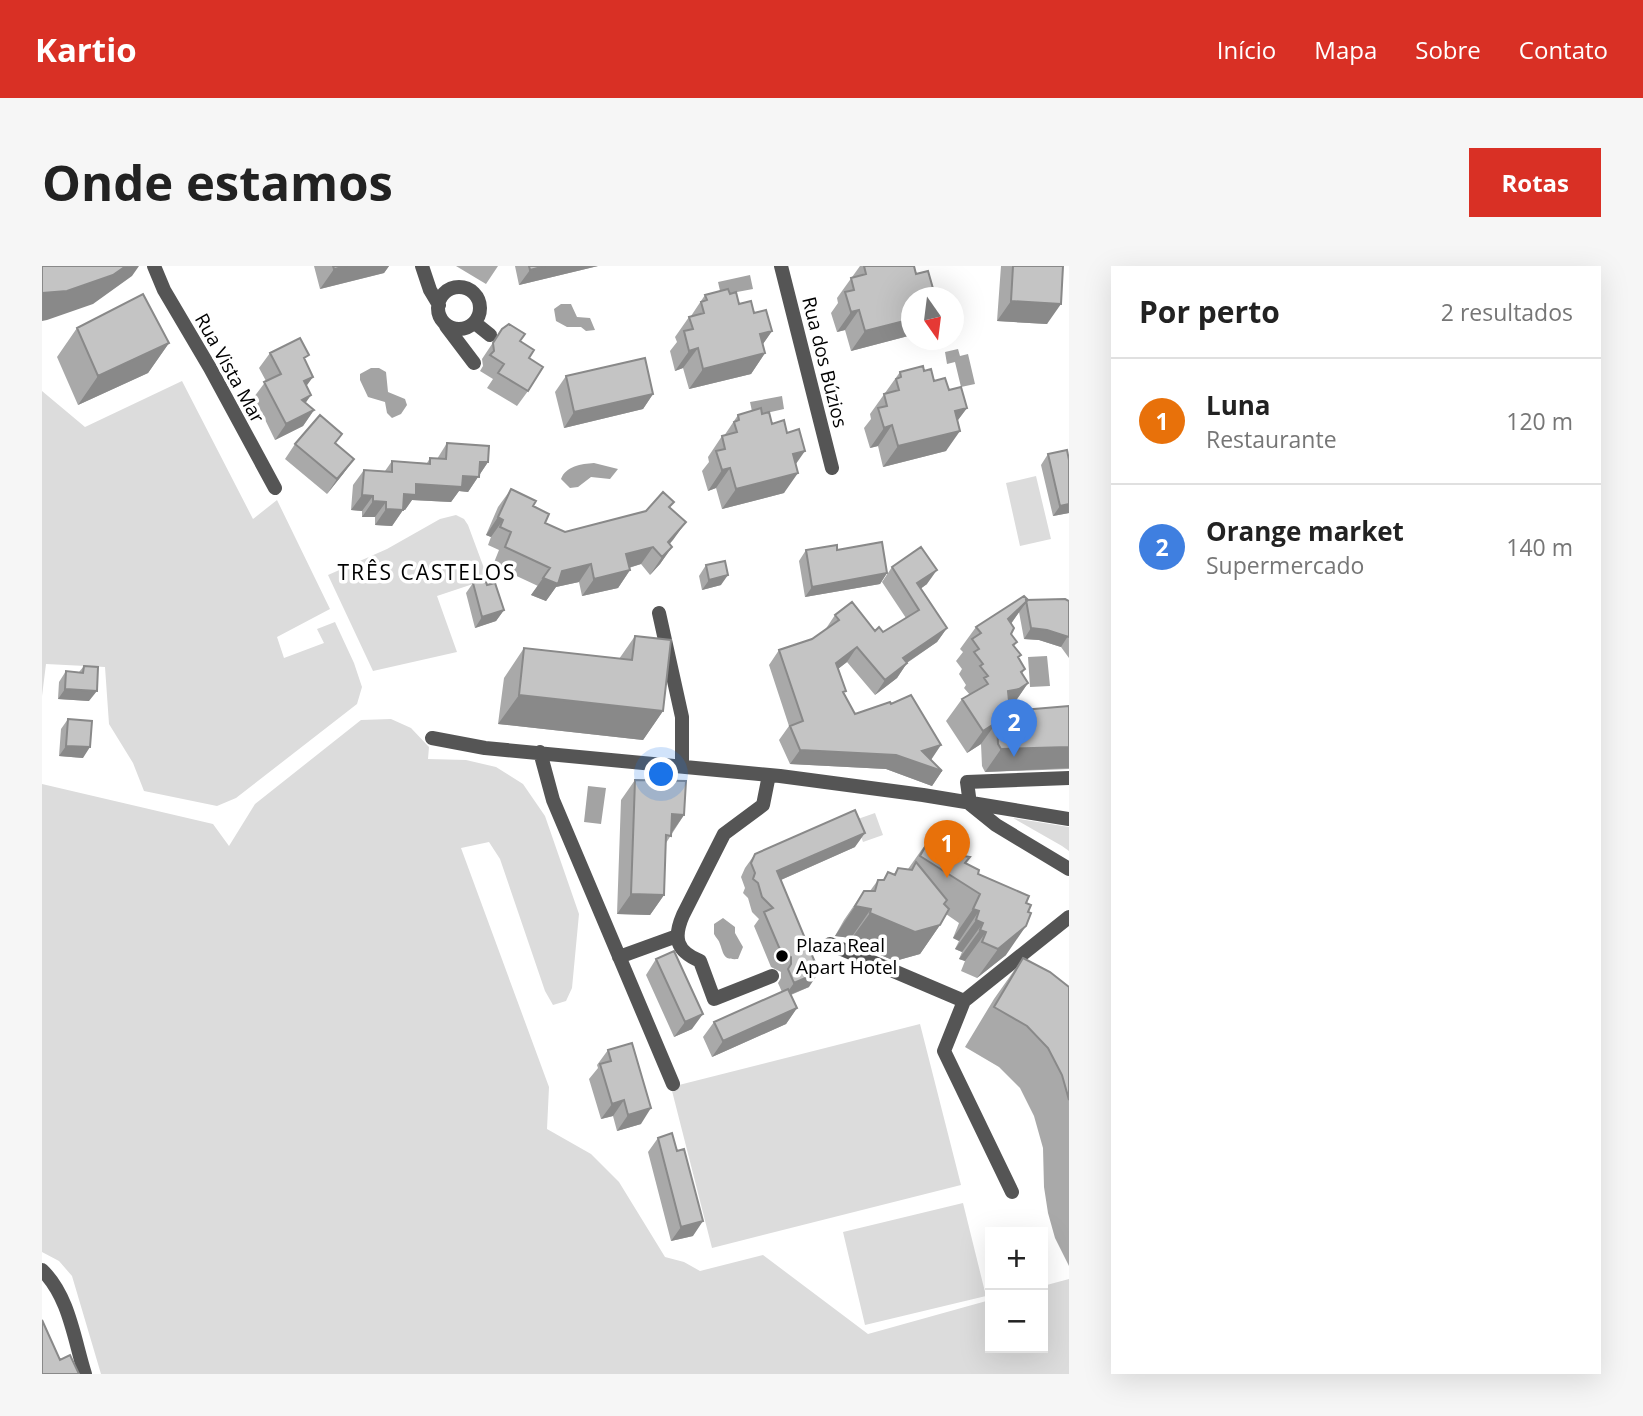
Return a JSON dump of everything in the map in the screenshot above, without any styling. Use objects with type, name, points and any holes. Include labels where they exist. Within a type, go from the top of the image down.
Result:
[{"type":"street","name":"Rua Vista Mar","points":[[154,266],[164,290],[275,488]]},
{"type":"street","points":[[422,266],[430,290],[439,305],[439,316],[474,363]]},
{"type":"street","name":"Rua dos Búzios","points":[[781,266],[832,468]]},
{"type":"street","points":[[439,305],[448,290],[455,288],[468,289],[478,298],[480,304],[475,323],[463,329],[456,329],[443,322]]},
{"type":"street","points":[[475,323],[490,335]]},
{"type":"street","points":[[659,613],[682,717],[682,765]]},
{"type":"street","points":[[432,738],[485,748],[769,775],[923,795],[1069,819]]},
{"type":"street","points":[[540,752],[553,800],[673,1084]]},
{"type":"street","points":[[769,775],[763,805],[723,834],[683,915],[677,936],[681,949],[689,957],[700,961],[714,999],[772,976]]},
{"type":"street","points":[[1069,778],[967,782],[970,804],[996,825],[1069,869]]},
{"type":"street","points":[[1012,1192],[944,1051],[964,1001],[1069,917]]},
{"type":"street","points":[[619,957],[677,936]]},
{"type":"street","points":[[830,944],[964,1001]]},
{"type":"street","points":[[42,1270],[53,1280],[61,1294],[85,1374]]},
{"type":"shaded area","points":[[750,275],[753,289],[721,295],[718,282]]},
{"type":"shaded area","points":[[561,304],[571,304],[577,317],[590,318],[595,330],[567,327],[556,321],[554,309]]},
{"type":"shaded area","points":[[958,350],[960,356],[968,354],[975,384],[961,387],[955,362],[947,364],[945,352]]},
{"type":"shaded area","points":[[371,368],[386,372],[388,392],[405,399],[407,405],[401,414],[392,418],[387,413],[385,402],[368,397],[360,374]]},
{"type":"shaded area","points":[[182,381],[253,519],[277,500],[330,609],[277,637],[284,658],[324,643],[317,629],[335,622],[362,687],[357,704],[236,798],[217,806],[144,791],[133,763],[109,724],[105,667],[46,664],[42,696],[42,391],[85,427]]},
{"type":"shaded area","points":[[782,396],[784,409],[753,416],[750,402]]},
{"type":"shaded area","points":[[594,463],[618,469],[610,479],[591,477],[578,487],[570,488],[561,479],[570,468]]},
{"type":"shaded area","points":[[1036,476],[1051,539],[1020,546],[1006,483]]},
{"type":"shaded area","points":[[456,515],[468,525],[488,579],[437,596],[457,652],[373,671],[328,575],[387,549],[440,519]]},
{"type":"shaded area","points":[[1047,656],[1050,686],[1030,687],[1028,657]]},
{"type":"shaded area","points":[[391,719],[411,728],[429,747],[428,759],[466,760],[496,767],[523,784],[545,816],[579,914],[572,988],[566,1001],[553,1005],[545,991],[500,859],[489,842],[461,848],[549,1087],[547,1129],[591,1154],[619,1182],[665,1257],[684,1262],[700,1271],[763,1255],[868,1334],[985,1301],[985,1353],[1048,1353],[1048,1285],[1069,1279],[1069,1374],[101,1374],[72,1276],[59,1261],[42,1252],[42,784],[213,824],[229,846],[255,804],[361,720]]},
{"type":"shaded area","points":[[588,786],[606,788],[601,824],[584,822]]},
{"type":"shaded area","points":[[875,813],[883,835],[863,842],[855,820]]},
{"type":"shaded area","points":[[1013,818],[1069,827],[1069,851],[1062,846]]},
{"type":"shaded area","points":[[723,918],[735,927],[735,933],[743,947],[738,959],[725,956],[714,934],[714,924]]},
{"type":"shaded area","points":[[920,1024],[961,1185],[712,1248],[671,1087]]},
{"type":"shaded area","points":[[963,1203],[985,1296],[865,1325],[843,1232]]},
{"type":"building","points":[[42,266],[126,266],[113,275],[67,291],[42,293]]},
{"type":"building","points":[[529,266],[545,266],[530,270]]},
{"type":"building","points":[[864,266],[914,266],[916,274],[928,271],[933,287],[901,287],[901,322],[865,331],[859,310],[851,312],[845,292],[854,290],[851,278],[866,274]]},
{"type":"building","points":[[1013,266],[1063,266],[1061,304],[1011,301]]},
{"type":"building","points":[[728,289],[730,294],[736,292],[739,304],[751,301],[754,313],[766,310],[772,331],[760,334],[765,353],[703,369],[698,348],[689,351],[684,331],[693,329],[689,317],[704,313],[701,302],[707,300],[705,295]]},
{"type":"building","points":[[143,294],[169,343],[98,376],[77,328]]},
{"type":"building","points":[[509,324],[525,334],[520,341],[534,350],[529,358],[543,367],[528,391],[498,373],[504,364],[490,355],[494,351],[493,343],[502,329]]},
{"type":"building","points":[[300,338],[309,355],[304,358],[313,377],[304,381],[311,395],[302,400],[314,410],[286,424],[264,382],[281,374],[270,353]]},
{"type":"building","points":[[645,358],[653,394],[574,412],[566,376]]},
{"type":"building","points":[[923,366],[924,371],[931,369],[934,381],[945,378],[949,390],[961,387],[967,408],[955,411],[960,431],[898,446],[892,425],[884,428],[878,408],[887,406],[884,394],[899,390],[896,379],[901,377],[900,372]]},
{"type":"building","points":[[761,408],[762,414],[769,412],[772,424],[784,420],[787,433],[799,429],[805,451],[793,454],[798,473],[736,489],[730,468],[722,470],[716,451],[725,449],[722,436],[737,432],[734,422],[739,420],[738,415]]},
{"type":"building","points":[[320,415],[342,434],[335,443],[354,459],[337,479],[295,444]]},
{"type":"building","points":[[447,443],[489,446],[488,462],[480,462],[479,477],[463,476],[462,487],[416,484],[416,495],[404,494],[403,510],[386,509],[386,502],[373,501],[373,496],[362,495],[364,470],[392,472],[392,461],[430,464],[430,458],[446,459]]},
{"type":"building","points":[[1067,450],[1069,504],[1060,506],[1048,454]]},
{"type":"building","points":[[511,489],[536,501],[533,506],[549,514],[545,523],[565,532],[646,511],[663,492],[674,502],[669,507],[686,522],[668,542],[672,547],[662,557],[653,547],[626,554],[630,570],[594,579],[591,564],[562,571],[558,584],[543,578],[550,568],[505,547],[511,532],[500,527],[503,520],[498,517]]},
{"type":"building","points":[[882,542],[887,573],[812,587],[806,550],[837,545],[837,550]]},
{"type":"building","points":[[921,547],[937,570],[917,583],[947,628],[903,658],[907,663],[885,680],[857,647],[836,663],[846,691],[843,692],[855,714],[911,695],[941,745],[922,751],[942,771],[896,755],[800,750],[790,726],[803,721],[779,650],[812,639],[839,620],[835,615],[852,602],[875,631],[879,627],[883,632],[919,610],[892,567]]},
{"type":"building","points":[[725,561],[728,575],[709,580],[706,565]]},
{"type":"building","points":[[485,579],[487,585],[495,583],[504,610],[482,617],[473,583]]},
{"type":"building","points":[[1024,596],[1028,600],[1008,619],[1014,628],[1011,634],[1017,642],[1013,645],[1021,655],[1018,657],[1025,669],[1021,672],[1028,683],[1019,689],[1008,691],[1010,711],[1069,706],[1069,747],[1001,749],[998,744],[997,722],[983,731],[962,699],[988,684],[984,678],[988,676],[980,666],[983,664],[974,652],[979,649],[972,639],[981,633],[976,627]]},
{"type":"building","points":[[1026,600],[1069,601],[1069,637],[1031,628]]},
{"type":"building","points":[[635,636],[671,640],[663,711],[519,695],[524,648],[632,660]]},
{"type":"building","points":[[84,666],[98,667],[97,691],[65,689],[66,671],[83,673]]},
{"type":"building","points":[[68,719],[92,721],[90,747],[66,746]]},
{"type":"building","points":[[635,780],[686,781],[684,815],[672,814],[671,836],[666,835],[664,895],[631,894]]},
{"type":"building","points":[[855,810],[865,833],[777,871],[819,972],[794,983],[788,969],[791,957],[781,952],[764,912],[773,908],[762,897],[758,883],[753,879],[755,873],[751,863],[755,854]]},
{"type":"building","points":[[930,838],[951,846],[950,854],[970,857],[965,863],[979,870],[978,874],[1029,896],[1026,903],[1031,905],[1028,912],[1031,913],[1026,926],[998,949],[982,942],[986,932],[980,930],[983,923],[976,920],[979,911],[973,909],[980,894],[920,856]]},
{"type":"building","points":[[916,862],[947,900],[944,904],[949,909],[940,925],[915,932],[870,913],[871,909],[855,906],[864,891],[875,891],[878,880],[884,880],[888,872],[895,875],[898,868],[912,870]]},
{"type":"building","points":[[674,951],[703,1014],[685,1022],[656,959]]},
{"type":"building","points":[[1023,958],[1050,972],[1069,987],[1069,1100],[1062,1075],[1048,1048],[1027,1026],[994,1007]]},
{"type":"building","points":[[788,989],[797,1008],[723,1041],[714,1022]]},
{"type":"building","points":[[632,1043],[651,1108],[628,1115],[624,1100],[612,1104],[600,1064],[611,1061],[608,1050]]},
{"type":"building","points":[[672,1133],[677,1151],[684,1149],[703,1221],[681,1227],[658,1138]]},
{"type":"building","points":[[42,1320],[60,1360],[70,1355],[79,1374],[42,1374]]},
{"type":"place","name":"Orange market","points":[[1014,757]]},
{"type":"place","name":"Luna","points":[[947,878]]},
{"type":"place","name":"Plaza Real Apart Hotel","points":[[782,956]]},
{"type":"district","name":"TRÊS CASTELOS","points":[[427,573]]}]
